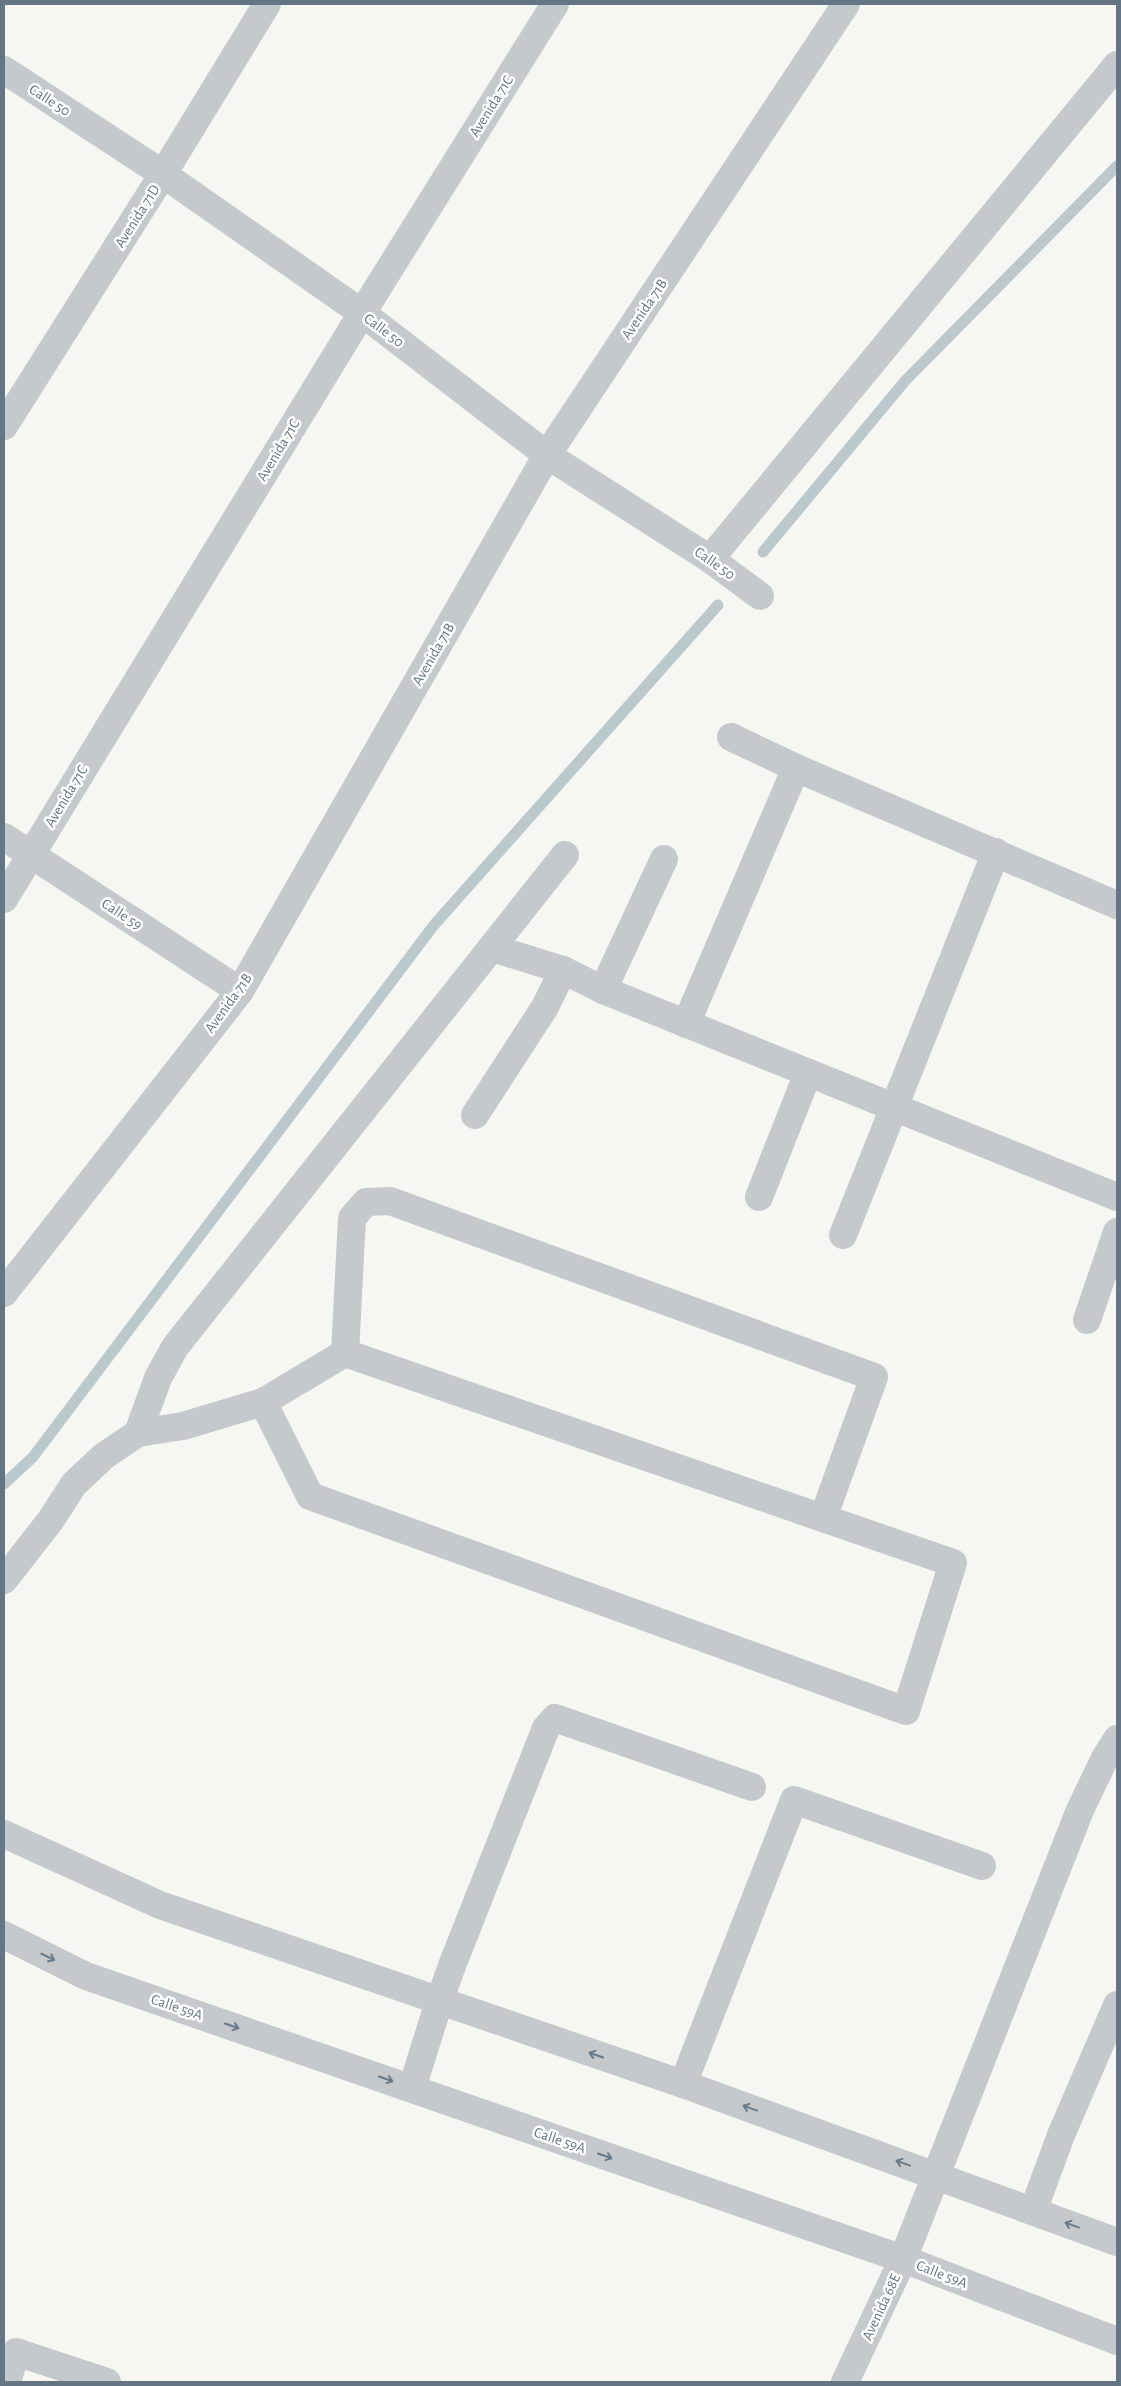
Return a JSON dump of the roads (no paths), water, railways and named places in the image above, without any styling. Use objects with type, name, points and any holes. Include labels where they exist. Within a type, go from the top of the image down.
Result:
[{"type":"street","name":"Avenida 71D","points":[[4,426],[163,174],[267,4]]},
{"type":"street","name":"Avenida 71C","points":[[4,899],[362,313],[555,4]]},
{"type":"street","name":"Avenida 71B","points":[[4,1293],[240,991],[547,455],[846,4]]},
{"type":"street","points":[[710,559],[1117,65]]},
{"type":"street","name":"Calle 50","points":[[4,70],[163,174],[362,313],[547,455],[710,559],[760,596]]},
{"type":"street","points":[[731,737],[796,768],[1117,905]]},
{"type":"street","points":[[686,1024],[796,768]]},
{"type":"street","name":"Calle 59","points":[[4,836],[240,991]]},
{"type":"street","points":[[843,1235],[996,852]]},
{"type":"street","points":[[138,1433],[158,1378],[174,1347],[565,856]]},
{"type":"street","points":[[603,990],[664,859]]},
{"type":"street","points":[[492,948],[563,970],[603,990],[1117,1197]]},
{"type":"street","points":[[475,1115],[546,1008],[563,970]]},
{"type":"street","points":[[759,1197],[808,1073]]},
{"type":"street","points":[[345,1353],[352,1218],[366,1202],[390,1201],[874,1377],[823,1518]]},
{"type":"street","points":[[1087,1320],[1117,1232]]},
{"type":"street","points":[[4,1580],[50,1521],[74,1484],[104,1456],[138,1433],[183,1426],[263,1402],[345,1353],[952,1563],[906,1711],[310,1496],[263,1402]]},
{"type":"street","points":[[412,2088],[439,2002],[546,1728],[555,1718],[752,1787]]},
{"type":"street","name":"Avenida 68E","points":[[846,2382],[903,2260],[935,2174],[1080,1810],[1104,1758],[1117,1739]]},
{"type":"street","points":[[683,2084],[790,1804],[794,1800],[982,1866]]},
{"type":"street","points":[[4,1834],[160,1905],[683,2084],[935,2174],[1117,2242]]},
{"type":"street","name":"Calle 59A","points":[[4,1935],[86,1976],[903,2260],[1117,2341]]},
{"type":"street","points":[[1033,2210],[1117,2004]]},
{"type":"street","points":[[7,2382],[16,2352],[107,2382]]},
{"type":"waterway","points":[[763,552],[905,381],[1117,166]]},
{"type":"waterway","points":[[4,1484],[33,1457],[434,925],[718,605]]}]
